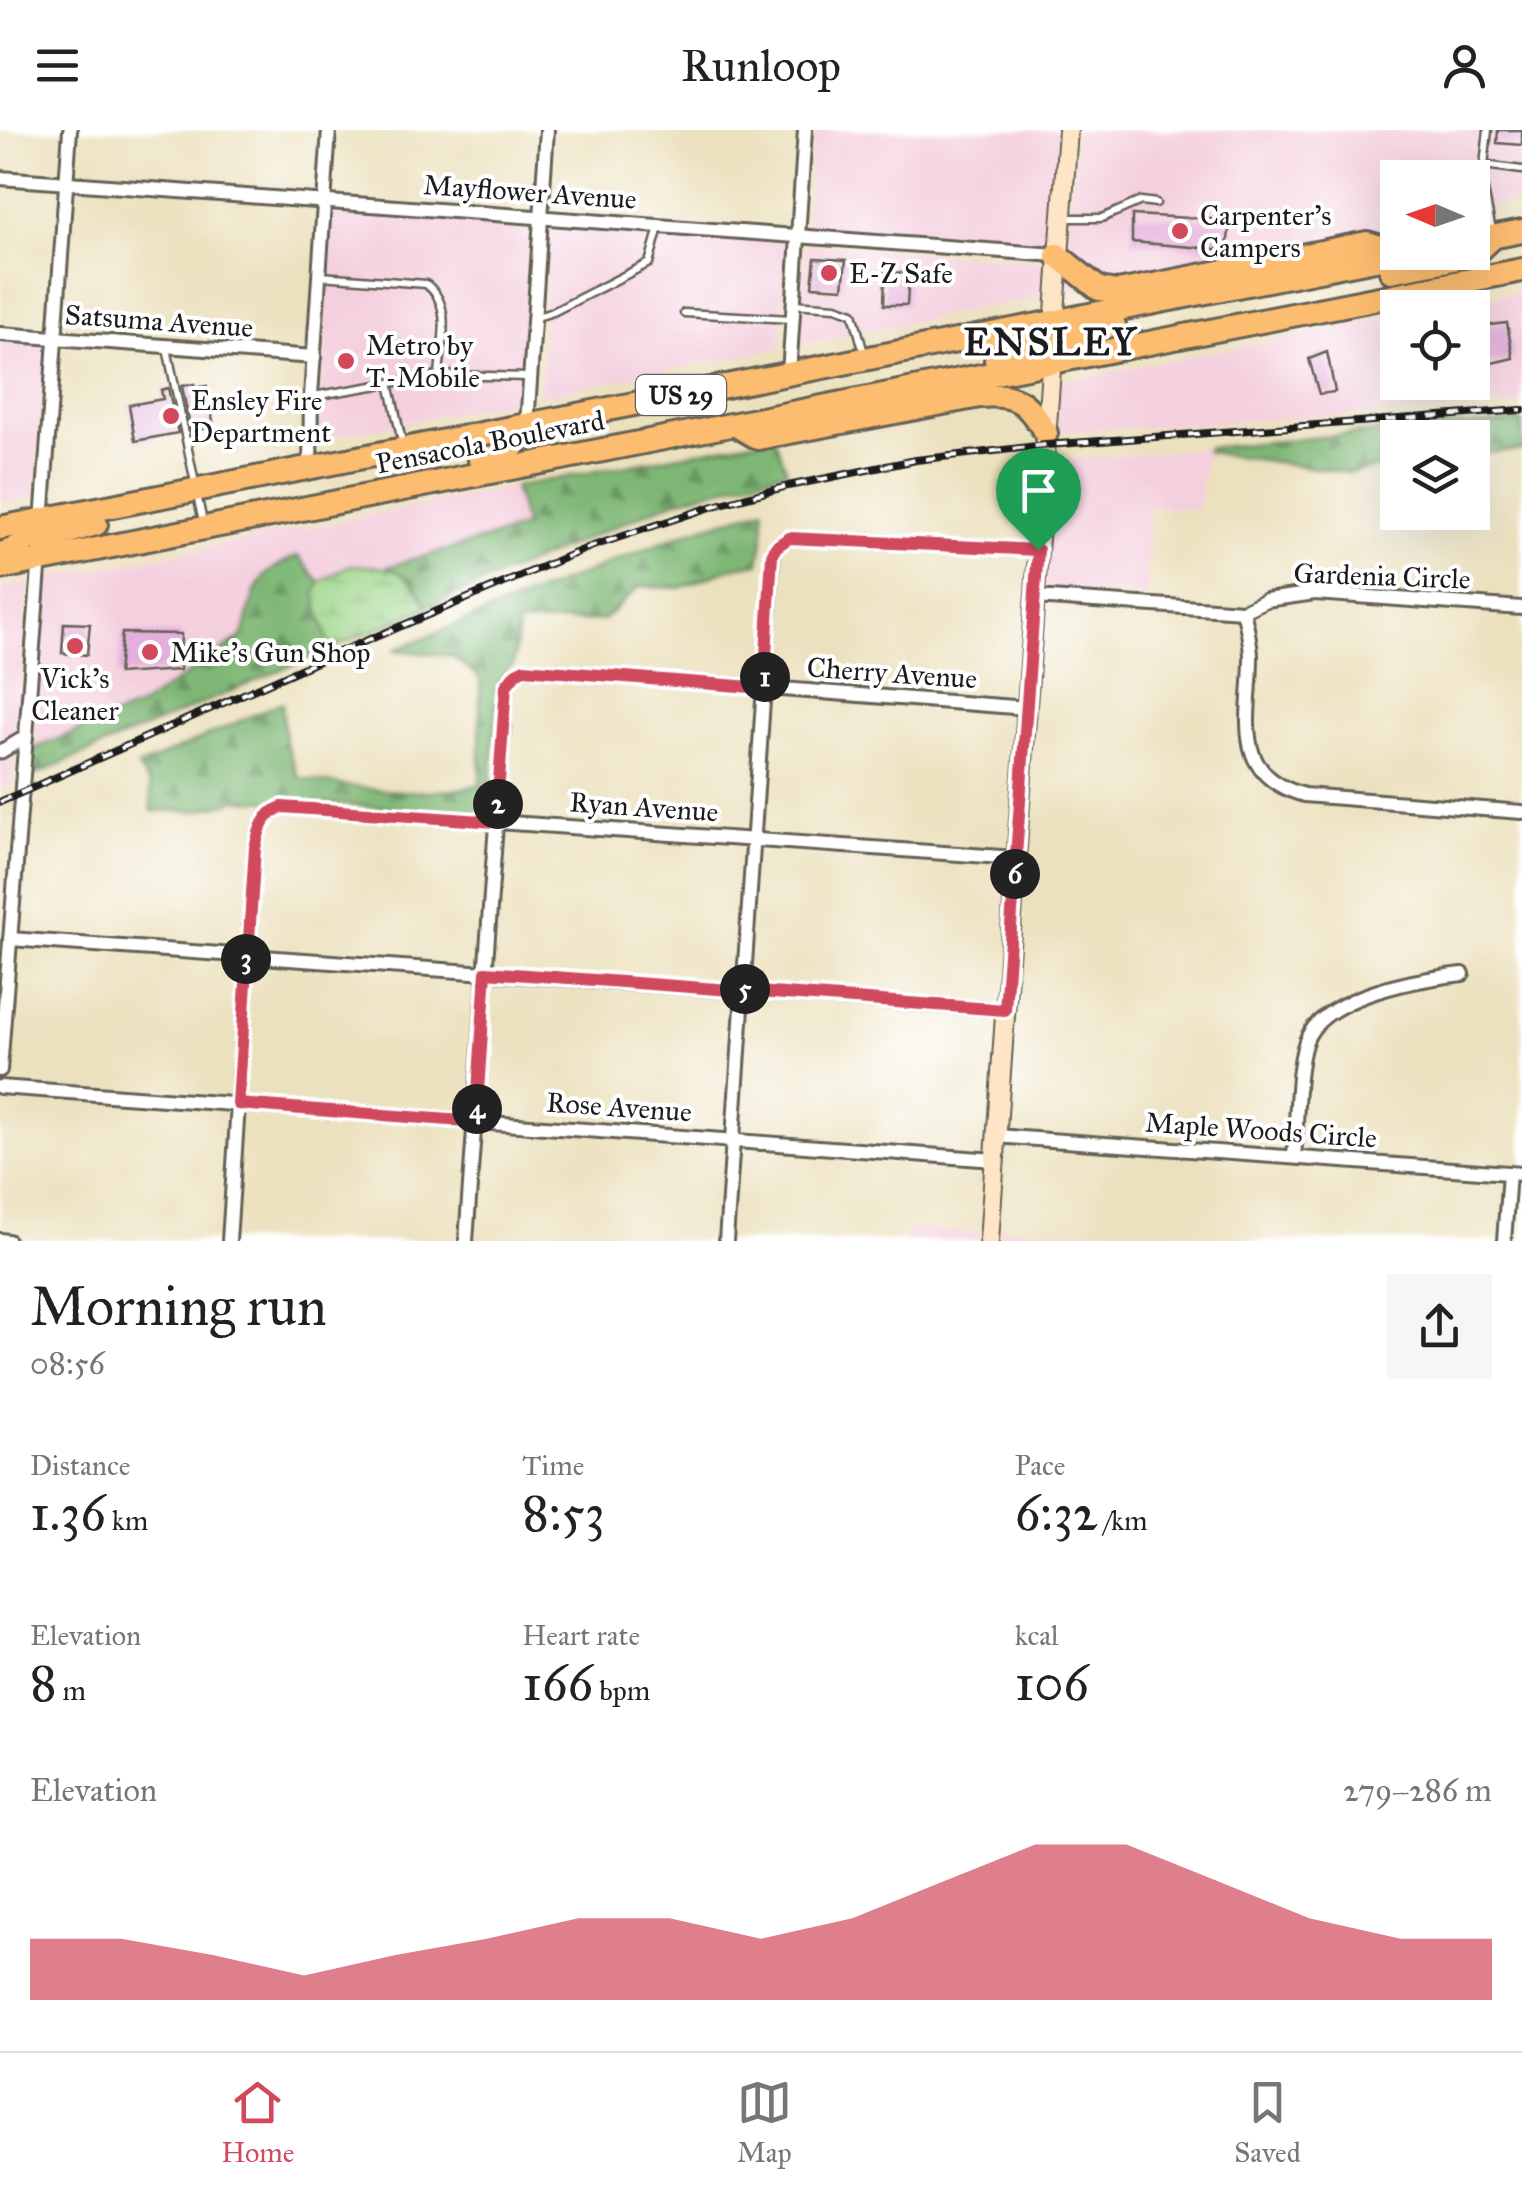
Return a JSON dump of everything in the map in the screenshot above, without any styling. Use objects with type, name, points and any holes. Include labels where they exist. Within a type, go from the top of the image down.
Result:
[{"type":"highway","points":[[1490,238],[1522,231]]},
{"type":"highway","points":[[1058,255],[1099,289],[1118,292],[1367,243],[1380,247]]},
{"type":"highway","name":"Pensacola Boulevard","points":[[0,528],[198,497],[282,473],[1380,258]]},
{"type":"highway","points":[[1050,363],[1066,340],[1093,329],[1401,270]]},
{"type":"highway","name":"Pensacola Boulevard","points":[[0,568],[1522,270]]},
{"type":"highway","points":[[791,414],[826,393],[1014,356],[1036,346],[1053,322]]},
{"type":"highway","points":[[736,425],[758,438],[1008,394],[1024,403],[1046,433]]},
{"type":"highway","points":[[354,499],[400,476],[502,456],[516,448],[528,425]]},
{"type":"highway","points":[[39,560],[55,536],[71,528],[198,497]]},
{"type":"highway","points":[[0,554],[28,542],[42,520]]},
{"type":"street","points":[[0,1070],[70,130]]},
{"type":"street","points":[[310,468],[329,130]]},
{"type":"street","points":[[528,425],[547,130]]},
{"type":"street","points":[[789,374],[805,130]]},
{"type":"street","points":[[989,1241],[1068,130]]},
{"type":"street","name":"Mayflower Avenue","points":[[0,178],[1058,255]]},
{"type":"street","name":"Satsuma Avenue","points":[[0,334],[314,358]]},
{"type":"street","points":[[726,1241],[772,555],[789,538],[1038,550]]},
{"type":"street","name":"Gardenia Circle","points":[[1035,597],[1243,611],[1287,595],[1315,593],[1522,608]]},
{"type":"street","points":[[1243,611],[1251,652],[1247,734],[1256,763],[1274,783],[1304,795],[1522,812]]},
{"type":"street","name":"Cherry Avenue","points":[[496,822],[506,686],[524,669],[1027,708]]},
{"type":"street","points":[[0,752],[26,737]]},
{"type":"street","name":"Ryan Avenue","points":[[246,956],[258,832],[270,812],[282,807],[1016,858]]},
{"type":"street","points":[[466,1241],[496,822]]},
{"type":"street","points":[[10,939],[1005,1010]]},
{"type":"street","points":[[230,1241],[246,956]]},
{"type":"street","points":[[1294,1157],[1303,1053],[1314,1027],[1360,997],[1463,974]]},
{"type":"street","name":"Rose Avenue","points":[[0,1086],[994,1160]]},
{"type":"street","name":"Maple Woods Circle","points":[[996,1136],[1515,1174]]},
{"type":"street","points":[[1504,1241],[1515,1174]]},
{"type":"street","points":[[0,1240],[8,1241]]},
{"type":"lane","points":[[1485,160],[1488,130]]},
{"type":"lane","points":[[1490,167],[1522,170]]},
{"type":"lane","points":[[1060,218],[1102,218],[1141,201],[1156,203]]},
{"type":"lane","points":[[536,317],[649,263],[660,226]]},
{"type":"lane","points":[[320,276],[426,284],[438,293],[444,306],[439,375]]},
{"type":"lane","points":[[684,312],[836,307],[853,313],[866,359]]},
{"type":"lane","points":[[167,346],[204,528]]},
{"type":"lane","points":[[312,396],[439,375],[532,377]]},
{"type":"lane","points":[[390,383],[404,450]]},
{"type":"shaded area","points":[[813,130],[1060,130],[1050,248],[805,230]]},
{"type":"shaded area","points":[[1076,130],[1522,130],[1522,202],[1490,208],[1490,160],[1380,160],[1380,229],[1063,292]]},
{"type":"shaded area","points":[[331,210],[533,224],[524,399],[317,440]]},
{"type":"shaded area","points":[[549,219],[789,231],[781,348],[539,396]]},
{"type":"shaded area","points":[[804,243],[1049,261],[1047,295],[797,345]]},
{"type":"shaded area","points":[[1522,291],[1522,405],[1054,432],[1057,382],[1380,319],[1380,400],[1490,400],[1490,297]]},
{"type":"shaded area","points":[[0,341],[47,344],[36,496],[0,503]]},
{"type":"shaded area","points":[[1207,448],[1198,510],[1148,507],[1147,597],[1043,591],[1052,461]]},
{"type":"shaded area","points":[[514,487],[525,526],[492,540],[426,554],[388,567],[350,565],[320,582],[298,556],[259,580],[244,635],[139,707],[33,749],[45,579]]},
{"type":"shaded area","points":[[30,583],[18,733],[0,744],[0,588]]},
{"type":"shaded area","points":[[17,751],[14,784],[0,790],[0,760]]},
{"type":"shaded area","points":[[998,1228],[1155,1234],[1154,1241],[997,1241]]},
{"type":"shaded area","points":[[907,1229],[982,1234],[981,1241],[906,1241]]},
{"type":"green space","points":[[1522,422],[1522,450],[1490,453],[1490,424]]},
{"type":"green space","points":[[1380,431],[1380,468],[1349,473],[1207,452],[1207,448]]},
{"type":"green space","points":[[774,437],[787,470],[674,501],[427,607],[414,581],[388,567],[525,526],[514,487]]},
{"type":"green space","points":[[764,509],[759,563],[731,568],[680,588],[640,586],[603,620],[518,624],[513,665],[498,686],[489,814],[238,800],[196,811],[152,811],[150,785],[138,767],[282,702],[285,741],[299,778],[412,792],[480,785],[480,678],[452,656],[394,650],[688,532]]},
{"type":"green space","points":[[298,556],[320,582],[315,595],[330,649],[30,777],[33,749],[139,707],[243,636],[263,578]]},
{"type":"green space","points":[[350,565],[397,572],[413,584],[427,607],[330,649],[315,595],[320,582]]},
{"type":"building","points":[[1498,130],[1522,130],[1522,145],[1497,143]]},
{"type":"building","name":"Carpenter's Campers","points":[[1132,215],[1230,220],[1227,250],[1132,242]]},
{"type":"building","name":"E-Z Safe","points":[[815,258],[846,260],[843,288],[812,286]]},
{"type":"building","points":[[885,272],[909,273],[907,305],[884,305]]},
{"type":"building","points":[[1507,323],[1513,358],[1490,364],[1490,325]]},
{"type":"building","points":[[1327,352],[1335,392],[1319,394],[1309,359]]},
{"type":"building","points":[[194,384],[194,388],[207,386],[214,427],[191,431],[182,386]]},
{"type":"building","points":[[168,388],[178,433],[135,441],[129,405],[163,399],[161,390]]},
{"type":"building","name":"Vick's Cleaner","points":[[64,623],[90,624],[87,655],[62,653]]},
{"type":"building","name":"Mike's Gun Shop","points":[[122,633],[181,634],[180,670],[118,674]]},
{"type":"railway","points":[[0,802],[325,658],[590,547],[788,486],[916,460],[1046,445],[1522,410]]},
{"type":"place","name":"Carpenter's Campers","points":[[1180,231]]},
{"type":"place","name":"E-Z Safe","points":[[829,273]]},
{"type":"place","name":"Metro by T-Mobile","points":[[346,361]]},
{"type":"place","name":"Ensley Fire Department","points":[[171,416]]},
{"type":"place","name":"Vick's Cleaner","points":[[75,646]]},
{"type":"place","name":"Mike's Gun Shop","points":[[150,652]]},
{"type":"district","name":"ENSLEY","points":[[1051,342]]},
{"type":"route","points":[[789,538],[1038,550],[1005,1010],[486,972],[476,1122],[238,1104],[255,848],[258,832],[273,810],[282,807],[496,822],[506,686],[524,669],[764,688],[772,555],[789,538]]}]
